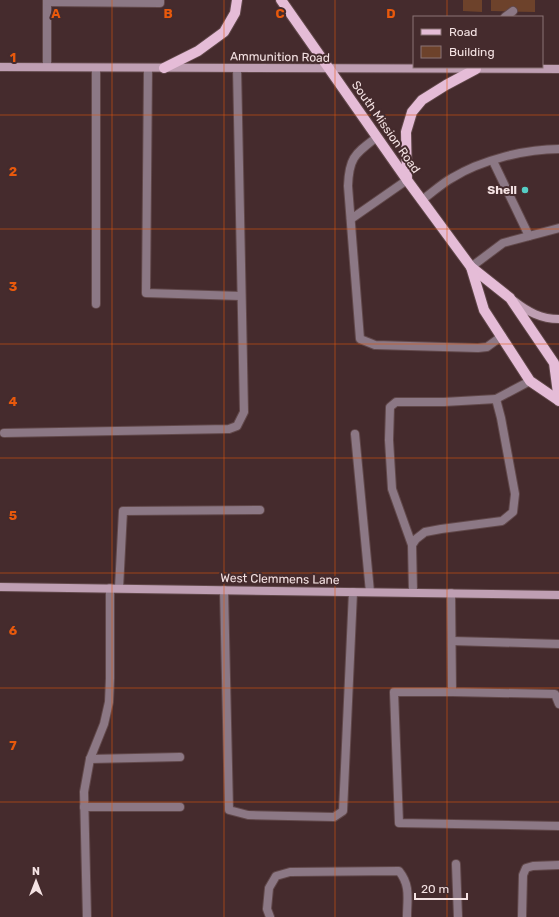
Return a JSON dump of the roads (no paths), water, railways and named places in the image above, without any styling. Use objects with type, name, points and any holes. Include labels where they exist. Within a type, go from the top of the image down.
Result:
[{"type":"main road","points":[[164,68],[198,51],[224,32],[235,13],[237,0]]},
{"type":"main road","name":"South Mission Road","points":[[281,0],[407,180],[471,267],[510,298],[554,363],[559,400]]},
{"type":"main road","name":"Ammunition Road","points":[[0,67],[559,69]]},
{"type":"main road","points":[[407,180],[406,132],[412,112],[422,100],[446,84],[476,69]]},
{"type":"main road","name":"South Mission Road","points":[[471,267],[484,310],[530,381],[559,400]]},
{"type":"main road","points":[[510,298],[538,316],[559,319]]},
{"type":"main road","name":"West Clemmens Lane","points":[[0,587],[559,595]]},
{"type":"street","points":[[47,67],[47,1],[160,1]]},
{"type":"street","points":[[506,16],[513,11]]},
{"type":"street","points":[[96,68],[96,304]]},
{"type":"street","points":[[148,68],[146,293],[241,296]]},
{"type":"street","points":[[4,433],[229,429],[236,426],[244,412],[236,68]]},
{"type":"street","points":[[377,137],[358,152],[351,162],[349,170],[348,186],[360,339],[374,345],[478,348],[487,347],[502,336]]},
{"type":"street","points":[[422,200],[453,177],[473,168],[515,153],[559,148]]},
{"type":"street","points":[[492,161],[529,236]]},
{"type":"street","points":[[351,219],[407,180]]},
{"type":"street","points":[[471,267],[503,243],[559,228]]},
{"type":"street","points":[[412,592],[412,545],[392,489],[389,440],[390,407],[396,402],[444,402],[496,399],[530,381]]},
{"type":"street","points":[[412,545],[416,539],[425,532],[441,528],[502,521],[513,512],[515,494],[496,399]]},
{"type":"street","points":[[354,434],[370,592]]},
{"type":"street","points":[[119,588],[123,510],[260,510]]},
{"type":"street","points":[[87,917],[84,792],[90,759],[104,724],[109,702],[110,588]]},
{"type":"street","points":[[224,590],[229,810],[248,815],[334,817],[343,811],[353,592]]},
{"type":"street","points":[[451,593],[452,692]]},
{"type":"street","points":[[452,641],[559,644]]},
{"type":"street","points":[[559,704],[555,694],[394,692],[399,823],[559,826]]},
{"type":"street","points":[[90,759],[180,757]]},
{"type":"street","points":[[84,808],[180,807]]},
{"type":"street","points":[[456,864],[458,917]]},
{"type":"street","points":[[522,917],[523,876],[526,868],[533,866],[559,865]]},
{"type":"street","points":[[270,917],[268,910],[269,888],[276,876],[290,872],[399,871],[405,878],[408,885],[407,917]]},
{"type":"place","name":"Shell","points":[[525,190]]}]
